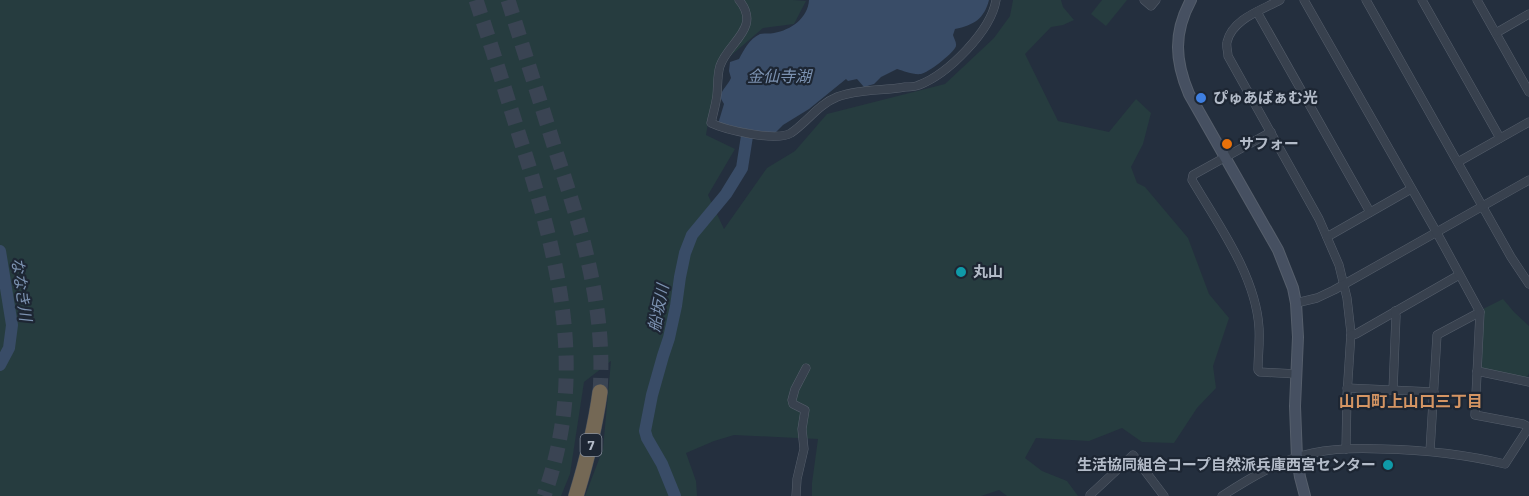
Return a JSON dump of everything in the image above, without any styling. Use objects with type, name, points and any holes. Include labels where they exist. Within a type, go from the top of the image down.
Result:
[{"type":"highway","name":"7","points":[[576,496],[590,452],[600,392]]},
{"type":"street","points":[[739,0],[746,9],[745,30],[724,57],[720,66],[711,123],[767,136],[778,136],[790,133],[827,102],[838,97],[918,85],[945,70],[976,38],[994,9],[996,0]]},
{"type":"street","points":[[1144,0],[1152,6],[1156,0]]},
{"type":"street","points":[[1191,0],[1182,19],[1179,35],[1178,63],[1183,79],[1278,250],[1293,288],[1298,337],[1295,406],[1300,477],[1305,496]]},
{"type":"street","points":[[1280,0],[1233,28],[1227,42],[1228,56],[1319,219],[1339,265],[1350,318],[1351,335],[1346,449]]},
{"type":"street","points":[[1222,496],[1276,465],[1311,453],[1346,449],[1430,451],[1505,464],[1529,427],[1475,415],[1480,312],[1304,0]]},
{"type":"street","points":[[1366,0],[1529,284]]},
{"type":"street","points":[[1422,0],[1500,138]]},
{"type":"street","points":[[1477,0],[1529,92]]},
{"type":"street","points":[[1257,12],[1370,212]]},
{"type":"street","points":[[1496,33],[1529,14]]},
{"type":"street","points":[[1458,162],[1529,122]]},
{"type":"street","points":[[1270,132],[1194,175],[1192,180],[1235,255],[1252,293],[1259,326],[1258,370],[1297,374]]},
{"type":"street","points":[[1296,303],[1317,298],[1528,184]]},
{"type":"street","points":[[1327,237],[1411,189]]},
{"type":"street","points":[[1351,335],[1459,275]]},
{"type":"street","points":[[1393,390],[1395,311]]},
{"type":"street","points":[[1430,451],[1437,335],[1480,312]]},
{"type":"street","points":[[796,496],[797,479],[804,449],[802,429],[805,410],[793,404],[792,400],[806,368]]},
{"type":"street","points":[[1477,371],[1529,382]]},
{"type":"street","points":[[1347,388],[1434,392]]},
{"type":"street","points":[[1091,496],[1133,455],[1164,496]]},
{"type":"green space","points":[[0,0],[806,1],[794,24],[763,28],[727,59],[712,100],[706,135],[735,149],[708,195],[724,229],[767,168],[795,151],[827,114],[945,84],[994,38],[1010,16],[1013,0],[1061,0],[1063,7],[1074,20],[1051,27],[1025,54],[1058,121],[1109,132],[1136,99],[1151,113],[1143,144],[1131,167],[1137,183],[1145,187],[1188,238],[1209,294],[1229,318],[1213,366],[1216,388],[1197,408],[1174,443],[1142,442],[1122,428],[1089,441],[1036,438],[1025,458],[1042,471],[1067,481],[1078,496],[1007,496],[999,490],[981,496],[812,496],[818,439],[734,435],[686,453],[696,481],[697,496],[585,496],[603,449],[611,361],[584,382],[570,474],[561,496],[0,496]]},
{"type":"green space","points":[[1102,0],[1127,0],[1106,26],[1091,14]]},
{"type":"green space","points":[[1503,299],[1529,326],[1529,373],[1527,378],[1482,368],[1483,309]]},
{"type":"water","name":"金仙寺湖","points":[[809,0],[989,0],[984,12],[977,20],[955,29],[953,35],[956,46],[953,51],[924,73],[915,74],[897,69],[881,77],[874,84],[864,87],[857,79],[848,81],[846,79],[774,134],[718,124],[724,104],[720,97],[731,78],[730,62],[739,59],[747,45],[756,36],[780,31],[798,22],[806,12]]},
{"type":"waterway","name":"船坂川","points":[[675,496],[645,431],[652,395],[669,338],[685,253],[692,235],[726,194],[742,168],[747,136]]},
{"type":"waterway","name":"ななき川","points":[[0,251],[12,325],[9,348],[0,365]]},
{"type":"tunnel","points":[[476,0],[546,225],[563,314],[566,359],[565,404],[557,450],[544,496]]},
{"type":"tunnel","points":[[508,0],[575,211],[590,270],[599,330],[600,392]]},
{"type":"place","name":"ぴゅあぱぁむ光","points":[[1201,98]]},
{"type":"place","name":"サフォー","points":[[1227,144]]},
{"type":"place","name":"丸山","points":[[961,272]]},
{"type":"place","name":"生活協同組合コープ自然派兵庫西宮センター","points":[[1388,465]]},
{"type":"district","name":"山口町上山口三丁目","points":[[1411,401]]}]
